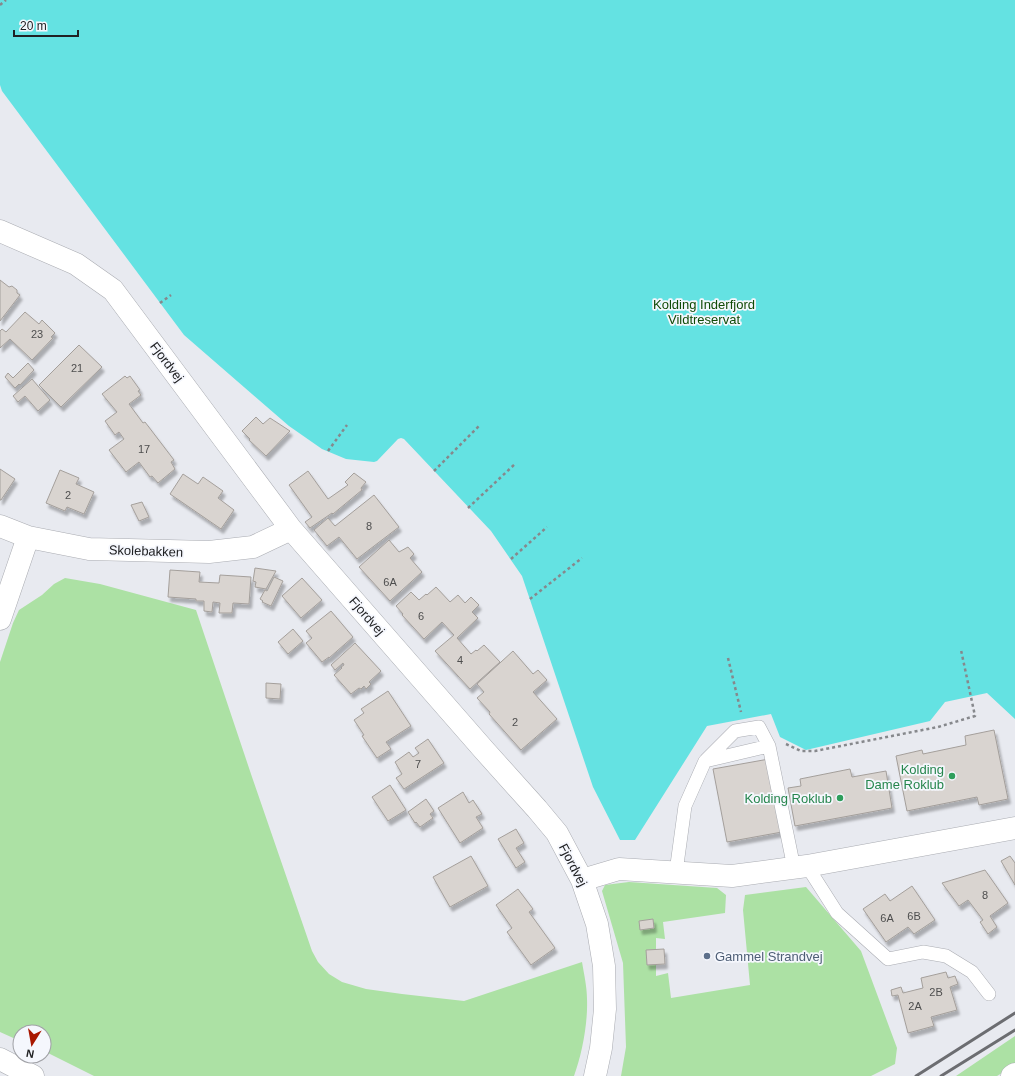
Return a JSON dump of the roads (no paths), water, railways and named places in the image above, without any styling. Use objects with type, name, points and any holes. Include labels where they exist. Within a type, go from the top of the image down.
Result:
[{"type":"street","name":"Fjordvej","points":[[0,231],[76,264],[113,290],[291,529],[557,833],[582,880],[597,924],[604,966],[605,1009],[601,1048],[595,1076]]},
{"type":"street","name":"Skolebakken","points":[[0,526],[28,537],[89,549],[209,552],[253,547],[291,529]]},
{"type":"street","points":[[0,620],[28,537]]},
{"type":"street","points":[[582,880],[619,869],[732,876],[800,867],[1015,828]]},
{"type":"street","points":[[0,1059],[33,1076]]},
{"type":"lane","points":[[676,872],[685,806],[705,761],[735,731],[759,727],[770,746],[800,867],[837,913],[888,958],[924,952],[946,956],[972,972],[989,994]]},
{"type":"lane","points":[[705,761],[770,746]]},
{"type":"water","name":"Kolding Inderfjord Vildtreservat","points":[[0,0],[1015,0],[1015,719],[987,693],[945,702],[930,721],[806,750],[780,737],[771,714],[707,726],[635,840],[620,840],[593,787],[522,576],[491,531],[404,439],[398,439],[377,461],[374,462],[346,459],[322,449],[289,426],[184,335],[2,91],[0,85]]},
{"type":"railway","points":[[916,1076],[1015,1013]]},
{"type":"railway","points":[[941,1076],[1015,1030]]},
{"type":"place","name":"Kolding Dame Roklub","points":[[952,776]]},
{"type":"place","name":"Kolding Roklub","points":[[840,798]]},
{"type":"place","name":"Gammel Strandvej","points":[[707,956]]}]
